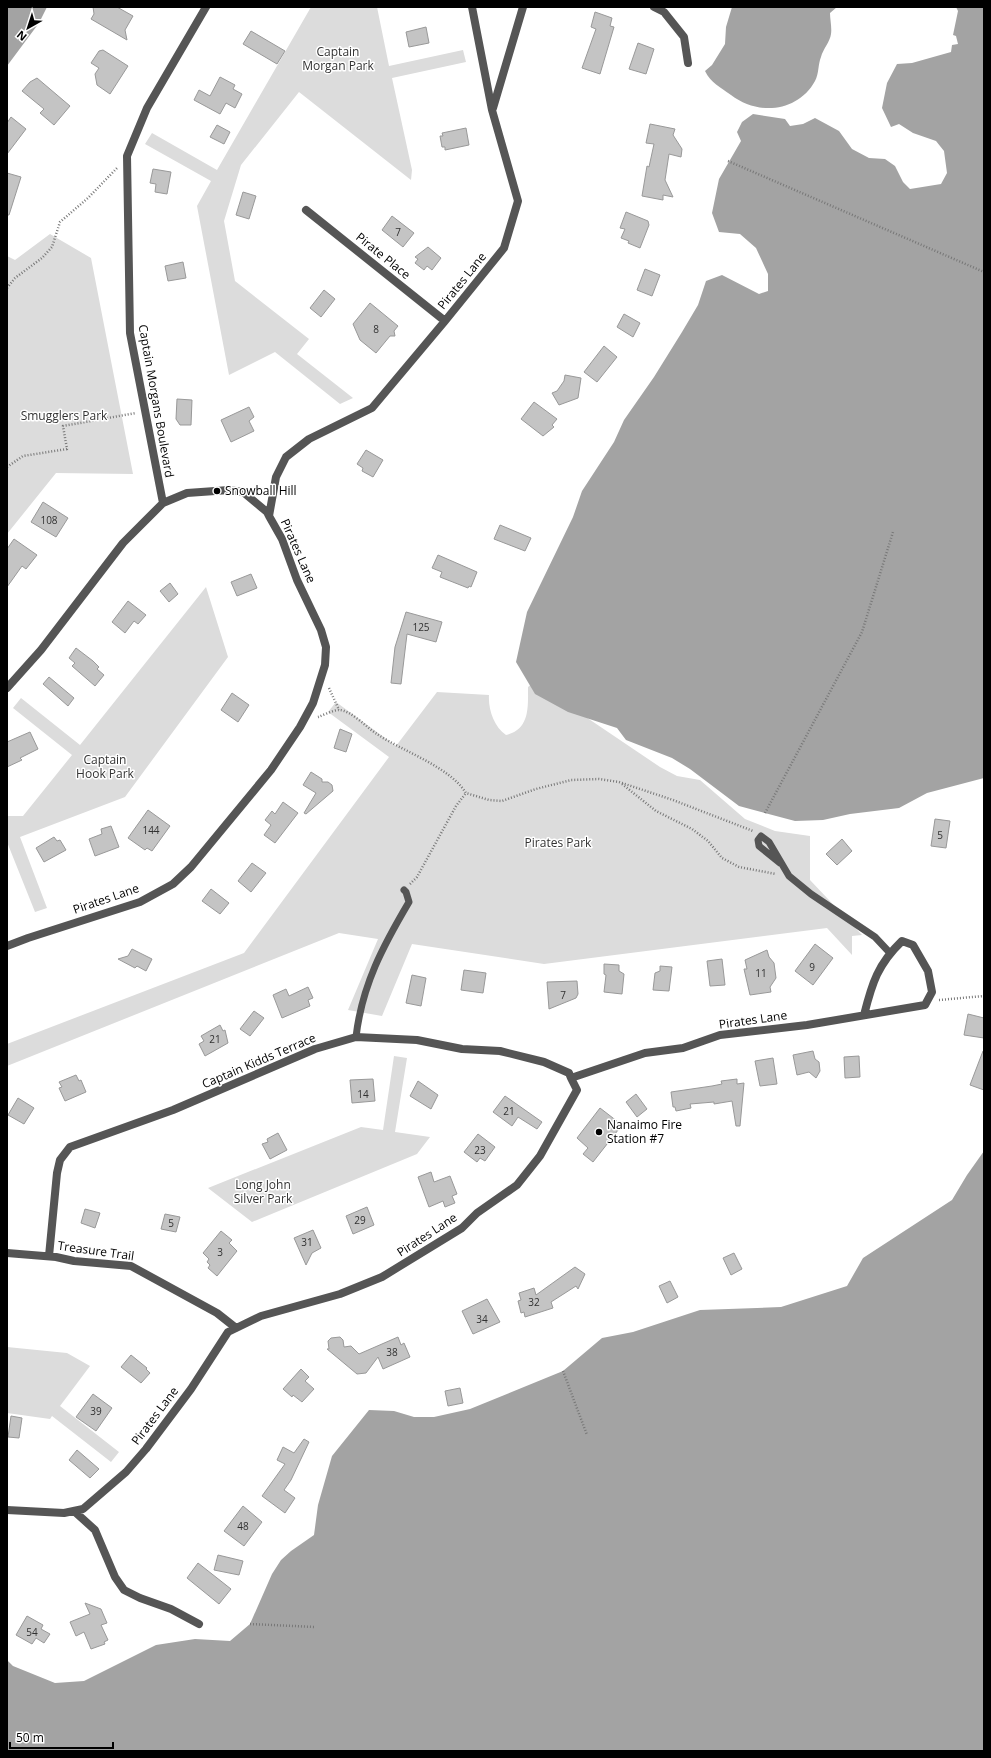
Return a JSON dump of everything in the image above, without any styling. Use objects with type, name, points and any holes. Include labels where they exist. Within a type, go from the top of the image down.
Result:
[{"type":"street","name":"Captain Morgans Boulevard","points":[[163,503],[130,333],[127,156],[147,108],[206,7]]},
{"type":"street","name":"Pirates Lane","points":[[7,946],[140,902],[173,884],[191,867],[271,770],[313,703],[325,665],[326,647],[320,630],[297,580],[282,539],[269,516],[276,477],[286,457],[309,439],[372,408],[504,248],[518,201],[492,110],[472,7]]},
{"type":"street","points":[[492,110],[523,7]]},
{"type":"street","points":[[654,7],[664,12],[684,37],[688,63]]},
{"type":"street","name":"Pirate Place","points":[[306,210],[445,321]]},
{"type":"street","points":[[7,688],[41,650],[123,543],[163,503],[187,493],[229,490],[243,492],[267,512],[269,516]]},
{"type":"street","points":[[864,1015],[876,977],[890,953],[902,941],[913,945],[928,971],[932,992],[928,1001]]},
{"type":"street","name":"Pirates Lane","points":[[7,1510],[64,1513],[83,1509],[126,1472],[146,1449],[191,1389],[220,1342],[228,1332],[261,1316],[340,1294],[382,1277],[462,1228],[477,1213],[517,1185],[540,1156],[577,1090],[571,1078],[646,1053],[683,1048],[720,1035],[806,1025],[925,1006],[928,1001]]},
{"type":"street","name":"Captain Kidds Terrace","points":[[49,1256],[57,1173],[60,1160],[70,1147],[172,1110],[315,1049],[356,1037],[417,1040],[462,1049],[500,1051],[544,1062],[569,1073],[571,1078]]},
{"type":"street","name":"Treasure Trail","points":[[7,1253],[49,1256],[131,1266],[217,1313],[236,1328]]},
{"type":"street","points":[[74,1511],[95,1530],[113,1572],[124,1590],[200,1624]]},
{"type":"lane","points":[[761,836],[769,842],[789,876],[811,894],[875,937],[890,953]]},
{"type":"lane","points":[[356,1037],[358,1019],[369,979],[379,954],[409,902],[405,891]]},
{"type":"path","points":[[7,288],[15,278],[42,258],[52,247],[60,222],[88,198],[127,156]]},
{"type":"path","points":[[728,161],[984,272]]},
{"type":"path","points":[[7,467],[23,456],[67,449],[63,426],[145,412]]},
{"type":"path","points":[[765,813],[862,632],[892,532]]},
{"type":"path","points":[[302,722],[338,710],[352,715],[384,739],[426,761],[448,775],[463,788],[466,793],[489,800],[502,801],[536,789],[571,780],[599,779],[619,782],[741,825],[761,836]]},
{"type":"path","points":[[619,782],[656,811],[692,829],[708,841],[722,858],[739,867],[789,876]]},
{"type":"path","points":[[405,891],[418,877],[456,806],[466,793]]},
{"type":"path","points":[[928,1001],[984,996]]},
{"type":"path","points":[[563,1371],[587,1436]]},
{"type":"path","points":[[250,1624],[314,1627]]},
{"type":"green space","name":"Captain Morgan Park","points":[[311,7],[377,7],[389,66],[463,50],[466,62],[392,78],[412,170],[411,180],[299,92],[241,165],[224,221],[235,281],[309,339],[297,354],[353,398],[340,404],[275,352],[229,375],[197,206],[211,181],[145,144],[152,133],[217,170]]},
{"type":"green space","name":"Smugglers Park","points":[[50,234],[91,258],[133,474],[56,473],[7,534],[7,256],[15,260]]},
{"type":"green space","name":"Captain Hook Park","points":[[206,587],[228,657],[125,797],[20,837],[47,908],[35,912],[7,842],[7,816],[23,816],[72,755],[13,708],[21,698],[80,745]]},
{"type":"green space","name":"Pirates Park","points":[[534,682],[660,767],[677,776],[700,780],[745,819],[775,831],[810,836],[810,880],[862,935],[852,936],[852,955],[827,928],[544,964],[412,944],[382,1016],[348,1010],[378,939],[339,933],[7,1066],[7,1044],[244,953],[389,757],[328,712],[336,702],[396,746],[437,692],[489,695],[491,712],[495,723],[506,735],[520,728],[524,722],[528,702],[528,687]]},
{"type":"green space","name":"Long John Silver Park","points":[[394,1056],[407,1058],[395,1132],[430,1137],[417,1154],[252,1222],[208,1188],[361,1127],[383,1130]]},
{"type":"green space","points":[[7,1347],[67,1353],[90,1366],[60,1406],[119,1452],[111,1462],[52,1416],[50,1419],[7,1413]]},
{"type":"shaded area","points":[[7,7],[47,7],[39,23],[7,66]]},
{"type":"shaded area","points":[[732,7],[837,7],[830,13],[831,34],[823,51],[815,81],[808,91],[788,105],[777,108],[765,108],[742,102],[710,79],[705,71],[712,65],[725,44],[726,27]]},
{"type":"shaded area","points":[[956,7],[984,7],[984,778],[927,793],[899,808],[850,814],[823,820],[795,821],[739,806],[690,769],[672,758],[626,740],[617,728],[568,712],[535,694],[516,662],[527,612],[573,517],[582,491],[614,442],[624,420],[654,377],[698,305],[706,281],[722,275],[759,294],[768,291],[768,274],[756,248],[740,234],[719,232],[712,213],[719,179],[741,141],[737,132],[742,122],[753,114],[785,119],[790,126],[803,124],[815,118],[839,131],[852,149],[869,158],[885,159],[895,166],[903,182],[910,189],[941,184],[947,173],[944,151],[936,141],[913,133],[899,124],[891,127],[882,108],[887,83],[897,64],[912,63],[951,52],[952,45],[958,44],[956,36],[953,35],[958,11]]},
{"type":"shaded area","points":[[984,1151],[984,1751],[7,1751],[7,1660],[13,1666],[55,1683],[84,1681],[156,1645],[195,1639],[230,1641],[250,1624],[272,1574],[281,1560],[314,1535],[318,1505],[332,1456],[369,1410],[394,1411],[414,1417],[434,1417],[470,1409],[563,1371],[602,1338],[633,1332],[700,1310],[781,1307],[847,1286],[863,1258],[952,1200]]},
{"type":"building","points":[[93,7],[117,7],[133,16],[125,30],[127,40],[91,19],[94,14]]},
{"type":"building","points":[[595,12],[612,18],[610,26],[614,27],[600,74],[582,68],[596,29],[591,27]]},
{"type":"building","points":[[426,27],[429,43],[409,47],[406,32]]},
{"type":"building","points":[[251,31],[285,51],[277,64],[243,44]]},
{"type":"building","points":[[638,43],[654,49],[646,74],[629,69]]},
{"type":"building","points":[[103,50],[128,66],[110,94],[97,85],[95,74],[99,68],[91,63],[99,51]]},
{"type":"building","points":[[220,77],[235,85],[233,89],[242,94],[235,108],[226,103],[220,114],[194,100],[199,90],[210,96]]},
{"type":"building","points":[[37,78],[70,106],[54,125],[40,113],[44,109],[22,91],[30,82]]},
{"type":"building","points":[[11,117],[26,129],[7,154],[7,123]]},
{"type":"building","points":[[650,124],[675,129],[673,135],[682,149],[681,157],[669,154],[665,180],[673,197],[663,195],[663,200],[642,196],[647,166],[649,167],[654,144],[646,143]]},
{"type":"building","points":[[217,125],[230,132],[224,144],[210,137]]},
{"type":"building","points":[[466,128],[469,145],[445,150],[445,147],[442,147],[440,136],[443,136],[442,133]]},
{"type":"building","points":[[153,169],[171,172],[167,194],[155,192],[156,184],[150,183]]},
{"type":"building","points":[[7,173],[21,177],[9,215],[7,215]]},
{"type":"building","points":[[243,192],[256,196],[249,219],[236,215]]},
{"type":"building","points":[[626,212],[648,221],[649,225],[640,248],[621,238],[625,229],[620,228]]},
{"type":"building","points":[[392,216],[414,233],[403,247],[382,230]]},
{"type":"building","points":[[428,247],[441,258],[432,270],[427,266],[424,270],[415,263],[418,259],[415,257]]},
{"type":"building","points":[[183,262],[186,278],[168,281],[165,266]]},
{"type":"building","points":[[645,269],[660,275],[652,296],[637,290]]},
{"type":"building","points":[[324,290],[335,299],[321,317],[310,308]]},
{"type":"building","points":[[370,303],[398,326],[394,331],[395,336],[390,336],[376,353],[360,340],[353,324]]},
{"type":"building","points":[[624,314],[640,323],[633,337],[617,327]]},
{"type":"building","points":[[604,346],[617,357],[597,382],[584,372]]},
{"type":"building","points":[[565,375],[581,378],[578,398],[559,405],[552,393],[557,391],[564,381]]},
{"type":"building","points":[[177,399],[192,400],[191,425],[180,425],[176,419]]},
{"type":"building","points":[[534,402],[557,419],[552,425],[554,427],[543,436],[521,419]]},
{"type":"building","points":[[249,407],[254,417],[249,421],[254,431],[231,442],[221,420]]},
{"type":"building","points":[[366,450],[383,460],[373,477],[362,471],[363,468],[357,464]]},
{"type":"building","points":[[43,502],[68,518],[56,537],[31,522]]},
{"type":"building","points":[[500,525],[531,538],[525,551],[494,539]]},
{"type":"building","points":[[14,539],[37,555],[26,569],[22,566],[7,587],[7,549]]},
{"type":"building","points":[[438,555],[477,572],[471,587],[469,586],[468,588],[440,577],[442,572],[432,568]]},
{"type":"building","points":[[251,574],[257,588],[237,596],[231,582]]},
{"type":"building","points":[[170,583],[178,594],[169,602],[160,591]]},
{"type":"building","points":[[128,601],[146,615],[138,624],[134,621],[125,633],[112,622]]},
{"type":"building","points":[[406,612],[442,622],[436,642],[407,634],[401,684],[391,683],[395,647]]},
{"type":"building","points":[[76,648],[93,661],[99,667],[97,669],[104,675],[95,686],[72,666],[75,663],[69,658]]},
{"type":"building","points":[[49,677],[74,698],[68,706],[43,684]]},
{"type":"building","points":[[232,693],[249,705],[238,722],[221,710]]},
{"type":"building","points":[[340,729],[352,734],[346,752],[334,748]]},
{"type":"building","points":[[30,732],[38,749],[20,758],[22,760],[7,767],[7,742]]},
{"type":"building","points":[[311,772],[322,779],[322,782],[328,782],[332,785],[333,791],[306,814],[304,813],[316,793],[303,785]]},
{"type":"building","points":[[283,802],[298,813],[275,843],[264,835],[271,825],[265,820],[272,811],[275,814]]},
{"type":"building","points":[[148,810],[170,826],[152,851],[147,848],[145,850],[128,838]]},
{"type":"building","points":[[935,819],[950,821],[946,848],[931,846]]},
{"type":"building","points":[[111,826],[119,847],[95,856],[89,839],[102,834],[101,829]]},
{"type":"building","points":[[54,837],[57,841],[60,840],[66,850],[44,862],[36,848]]},
{"type":"building","points":[[842,839],[852,851],[837,865],[826,854]]},
{"type":"building","points":[[252,863],[266,873],[251,892],[238,881]]},
{"type":"building","points":[[211,889],[229,903],[220,914],[202,901]]},
{"type":"building","points":[[815,944],[833,958],[813,985],[795,971]]},
{"type":"building","points":[[132,949],[152,959],[146,971],[137,966],[135,968],[118,959],[128,956]]},
{"type":"building","points":[[767,950],[769,957],[774,963],[776,978],[770,987],[771,992],[750,995],[744,969],[747,969],[745,960]]},
{"type":"building","points":[[722,959],[725,985],[710,986],[707,961]]},
{"type":"building","points":[[604,964],[619,965],[619,971],[624,974],[622,994],[604,992],[606,975],[604,974]]},
{"type":"building","points":[[660,966],[672,967],[669,991],[653,990],[655,973],[660,971]]},
{"type":"building","points":[[464,970],[486,973],[483,993],[461,990]]},
{"type":"building","points":[[412,975],[426,978],[421,1006],[406,1003]]},
{"type":"building","points":[[577,981],[578,994],[576,998],[549,1009],[547,982]]},
{"type":"building","points":[[308,987],[313,998],[308,1000],[310,1006],[282,1018],[273,995],[286,989],[289,996]]},
{"type":"building","points":[[254,1011],[264,1018],[250,1036],[240,1029]]},
{"type":"building","points":[[968,1014],[984,1018],[984,1038],[964,1035]]},
{"type":"building","points":[[220,1025],[223,1031],[225,1030],[228,1043],[205,1056],[199,1044],[204,1041],[201,1036]]},
{"type":"building","points":[[813,1051],[815,1059],[819,1062],[820,1071],[816,1078],[809,1072],[797,1075],[793,1055]]},
{"type":"building","points":[[984,1051],[984,1090],[970,1085]]},
{"type":"building","points":[[859,1056],[860,1077],[845,1078],[844,1057]]},
{"type":"building","points":[[773,1058],[777,1084],[760,1086],[755,1061]]},
{"type":"building","points":[[76,1075],[79,1081],[81,1080],[86,1092],[65,1101],[59,1088],[62,1087],[59,1082]]},
{"type":"building","points":[[373,1079],[375,1101],[352,1103],[350,1080]]},
{"type":"building","points":[[737,1079],[737,1084],[744,1083],[740,1126],[736,1126],[732,1101],[714,1104],[714,1102],[690,1104],[691,1108],[676,1111],[675,1107],[673,1107],[671,1092],[712,1086],[722,1084],[721,1081]]},
{"type":"building","points":[[418,1081],[438,1095],[431,1109],[410,1096]]},
{"type":"building","points":[[636,1094],[647,1109],[637,1117],[626,1102]]},
{"type":"building","points":[[505,1096],[542,1122],[537,1129],[518,1117],[512,1126],[493,1112]]},
{"type":"building","points":[[18,1098],[34,1108],[24,1124],[8,1115]]},
{"type":"building","name":"Nanaimo Fire Station #7","points":[[600,1108],[622,1125],[593,1162],[583,1154],[588,1148],[577,1138]]},
{"type":"building","points":[[278,1133],[287,1150],[270,1159],[262,1144],[268,1142],[267,1139]]},
{"type":"building","points":[[478,1134],[495,1147],[485,1161],[480,1158],[477,1162],[464,1152]]},
{"type":"building","points":[[431,1172],[434,1182],[450,1176],[457,1194],[452,1196],[455,1203],[445,1207],[443,1201],[429,1207],[418,1177]]},
{"type":"building","points":[[367,1207],[374,1225],[353,1234],[346,1216]]},
{"type":"building","points":[[85,1209],[100,1213],[95,1228],[81,1223]]},
{"type":"building","points":[[165,1214],[180,1217],[176,1232],[161,1229]]},
{"type":"building","points":[[313,1230],[321,1248],[312,1253],[306,1265],[294,1238]]},
{"type":"building","points":[[221,1231],[232,1240],[229,1243],[237,1251],[217,1276],[208,1268],[210,1265],[207,1262],[209,1259],[203,1253]]},
{"type":"building","points":[[734,1253],[742,1269],[731,1275],[723,1258]]},
{"type":"building","points":[[575,1267],[585,1274],[578,1289],[576,1286],[551,1302],[553,1308],[525,1317],[524,1312],[521,1313],[518,1301],[521,1300],[519,1293],[534,1288],[536,1295]]},
{"type":"building","points":[[670,1281],[678,1297],[667,1303],[659,1286]]},
{"type":"building","points":[[487,1299],[500,1322],[473,1334],[462,1311]]},
{"type":"building","points":[[340,1337],[343,1340],[344,1347],[351,1346],[359,1354],[398,1337],[401,1345],[404,1343],[410,1357],[383,1369],[378,1357],[366,1373],[357,1374],[327,1349],[329,1349],[328,1341],[331,1338]]},
{"type":"building","points":[[131,1355],[147,1368],[146,1369],[150,1373],[141,1383],[121,1367]]},
{"type":"building","points":[[301,1369],[309,1377],[305,1381],[314,1389],[302,1402],[293,1395],[292,1397],[283,1389]]},
{"type":"building","points":[[460,1388],[463,1403],[448,1406],[445,1391]]},
{"type":"building","points":[[93,1394],[112,1408],[96,1431],[76,1417]]},
{"type":"building","points":[[11,1416],[22,1418],[19,1438],[8,1437]]},
{"type":"building","points":[[304,1439],[309,1442],[291,1480],[284,1490],[295,1498],[285,1513],[262,1496],[285,1464],[277,1460],[283,1447],[294,1453]]},
{"type":"building","points":[[77,1450],[99,1469],[90,1478],[69,1460]]},
{"type":"building","points":[[243,1506],[262,1522],[244,1546],[224,1531]]},
{"type":"building","points":[[218,1555],[243,1561],[239,1575],[214,1570]]},
{"type":"building","points":[[198,1563],[231,1589],[219,1604],[187,1578]]},
{"type":"building","points":[[85,1603],[101,1609],[107,1623],[101,1625],[108,1640],[104,1642],[105,1644],[91,1649],[84,1632],[76,1636],[70,1622],[90,1614]]},
{"type":"building","points":[[27,1616],[43,1625],[41,1629],[50,1634],[44,1643],[36,1638],[32,1644],[16,1635]]},
{"type":"place","name":"Snowball Hill","points":[[217,491]]},
{"type":"place","name":"Nanaimo Fire Station #7","points":[[599,1132]]}]
